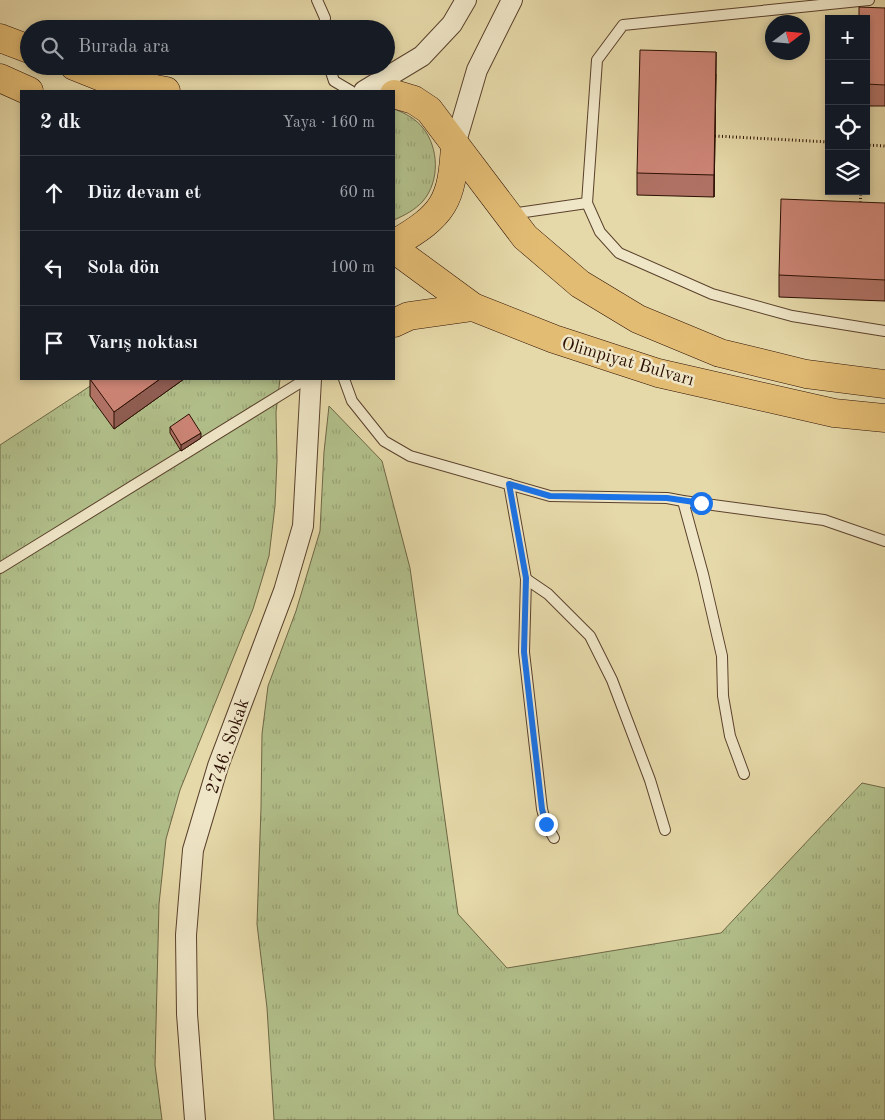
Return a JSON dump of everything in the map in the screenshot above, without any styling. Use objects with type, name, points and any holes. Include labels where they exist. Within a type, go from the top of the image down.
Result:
[{"type":"main road","points":[[97,75],[110,80],[161,90]]},
{"type":"main road","points":[[0,78],[27,90]]},
{"type":"main road","name":"Olimpiyat Bulvarı","points":[[395,94],[414,100],[429,110],[525,237],[580,284],[638,319],[720,353],[806,374],[885,384]]},
{"type":"main road","points":[[395,243],[432,219],[447,199],[454,174],[456,145]]},
{"type":"main road","name":"Olimpiyat Bulvarı","points":[[395,249],[473,307],[554,339],[658,372],[834,414],[885,418]]},
{"type":"main road","points":[[395,323],[409,316],[473,307]]},
{"type":"street","points":[[395,72],[422,56],[452,24],[466,0]]},
{"type":"street","points":[[456,145],[478,70],[512,0]]},
{"type":"street","points":[[366,90],[391,75]]},
{"type":"street","name":"2746. Sokak","points":[[195,1120],[187,1014],[186,935],[194,850],[218,766],[284,591],[302,526],[311,380]]},
{"type":"lane","points":[[317,0],[325,20]]},
{"type":"lane","points":[[869,0],[623,25],[597,60],[587,203],[600,232],[619,253],[712,294],[792,316],[885,331]]},
{"type":"lane","points":[[332,75],[334,81],[349,90]]},
{"type":"lane","points":[[507,214],[587,203]]},
{"type":"lane","points":[[0,568],[304,380]]},
{"type":"lane","points":[[344,380],[352,401],[384,441],[410,456],[550,496],[667,498],[683,500],[824,520],[885,541]]},
{"type":"lane","points":[[509,484],[526,578],[524,652],[542,809],[546,824],[554,838]]},
{"type":"lane","points":[[683,500],[722,656],[723,696],[730,736],[744,774]]},
{"type":"lane","points":[[526,578],[548,594],[590,636],[612,680],[650,780],[665,830]]},
{"type":"path","points":[[715,136],[825,142]]},
{"type":"path","points":[[870,145],[885,146]]},
{"type":"path","points":[[860,207],[861,195]]},
{"type":"green space","points":[[395,109],[410,117],[423,128],[435,155],[435,174],[429,193],[410,212],[395,220]]},
{"type":"green space","points":[[99,380],[280,380],[276,412],[277,460],[275,506],[269,556],[253,609],[180,790],[166,839],[159,904],[155,1065],[162,1120],[0,1120],[0,445]]},
{"type":"green space","points":[[329,406],[382,461],[410,568],[458,914],[507,968],[721,933],[862,783],[885,788],[885,1120],[274,1120],[267,1008],[257,924],[262,734],[268,686],[296,611],[320,531],[324,452]]},
{"type":"building","points":[[859,7],[885,8],[885,85],[870,84],[870,15],[859,15]]},
{"type":"building","points":[[640,50],[716,52],[714,175],[637,173]]},
{"type":"building","points":[[781,199],[885,203],[885,280],[779,275]]},
{"type":"building","points":[[91,380],[159,380],[114,412]]},
{"type":"building","points":[[189,414],[201,433],[181,445],[170,427]]},
{"type":"route","points":[[546,824],[542,809],[524,652],[526,578],[509,484],[550,496],[667,498],[701,503]]}]
